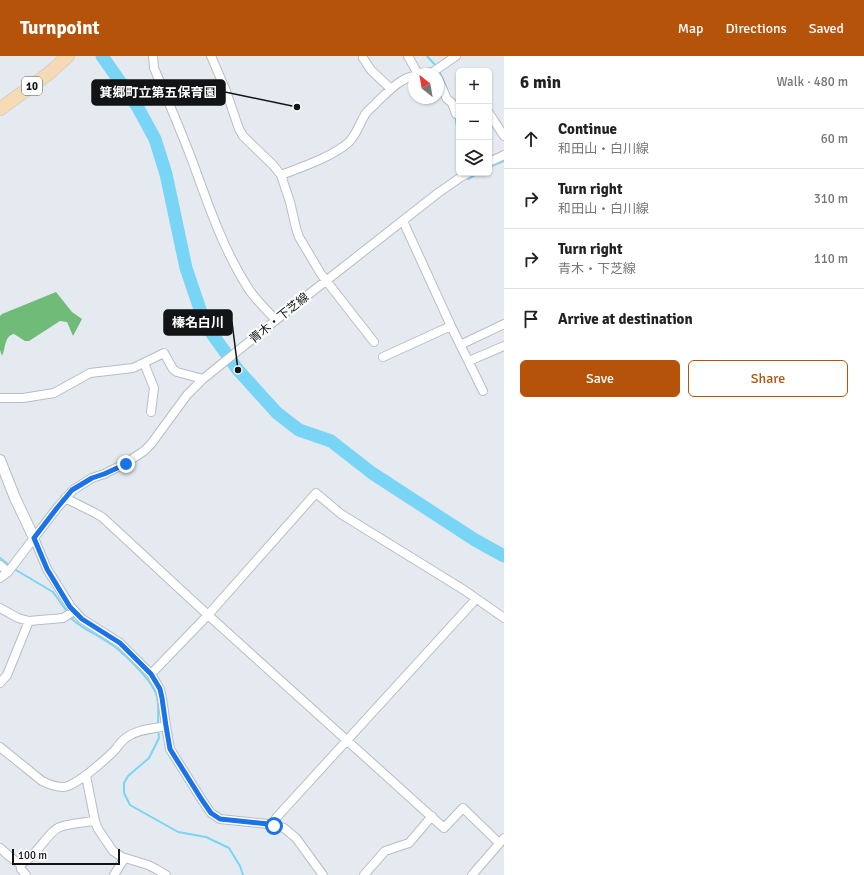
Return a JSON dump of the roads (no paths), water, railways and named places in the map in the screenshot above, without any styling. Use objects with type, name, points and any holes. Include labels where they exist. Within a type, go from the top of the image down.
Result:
[{"type":"main road","name":"10","points":[[0,109],[48,74],[65,59]]},
{"type":"street","points":[[153,56],[154,68],[188,149],[221,237],[248,288],[273,322]]},
{"type":"street","points":[[211,56],[243,136],[273,165],[280,175],[290,202],[299,237],[321,274],[374,342]]},
{"type":"street","points":[[408,56],[415,68]]},
{"type":"street","points":[[440,68],[456,56]]},
{"type":"street","points":[[363,58],[371,70],[391,89]]},
{"type":"street","points":[[280,175],[306,166],[335,152],[348,143],[354,137],[366,112],[391,89],[408,77]]},
{"type":"street","points":[[444,90],[456,114]]},
{"type":"street","points":[[492,118],[504,136]]},
{"type":"street","points":[[492,161],[504,155]]},
{"type":"street","name":"青木・下芝線","points":[[0,578],[8,572],[72,490],[92,478],[126,464],[144,451],[151,444],[187,394],[203,379],[273,322],[438,193],[464,176]]},
{"type":"street","points":[[403,221],[451,326],[483,391]]},
{"type":"street","points":[[460,344],[504,324]]},
{"type":"street","points":[[383,357],[451,326]]},
{"type":"street","points":[[469,361],[504,346]]},
{"type":"street","points":[[0,398],[23,398],[54,392],[90,374],[133,368],[164,353],[173,369],[177,372],[203,379]]},
{"type":"street","points":[[144,363],[154,388],[151,412]]},
{"type":"street","points":[[0,460],[15,498],[47,569],[70,607],[82,619],[120,643],[151,674],[160,689],[162,698],[161,727],[170,749],[211,813],[220,819],[268,824],[284,828],[296,838],[323,875]]},
{"type":"street","points":[[151,674],[208,615],[316,493],[340,514],[504,618]]},
{"type":"street","points":[[65,498],[102,518],[444,828],[463,808],[503,840],[472,875]]},
{"type":"street","points":[[0,566],[8,572]]},
{"type":"street","points":[[274,826],[276,818],[476,599]]},
{"type":"street","points":[[0,608],[18,618],[29,620],[63,618],[73,611]]},
{"type":"street","points":[[0,683],[7,675],[29,620]]},
{"type":"street","points":[[0,747],[42,781],[48,784],[66,787],[86,776],[114,751],[128,736],[139,731],[161,727]]},
{"type":"street","points":[[86,776],[98,830],[113,851],[124,859],[148,865],[166,875]]},
{"type":"street","points":[[364,875],[385,851],[409,843],[432,816]]},
{"type":"street","points":[[20,863],[29,859],[58,827],[95,821]]},
{"type":"street","points":[[0,848],[20,863]]},
{"type":"street","points":[[114,875],[124,859]]},
{"type":"street","points":[[20,863],[21,869],[26,875]]},
{"type":"waterway","points":[[102,56],[137,106],[155,139],[166,174],[186,268],[205,324],[238,370],[277,413],[299,430],[331,441],[372,473],[475,540],[504,556]]},
{"type":"waterway","points":[[427,56],[437,67]]},
{"type":"waterway","points":[[444,82],[447,89]]},
{"type":"waterway","points":[[455,116],[456,121]]},
{"type":"waterway","points":[[492,166],[504,161]]},
{"type":"waterway","points":[[468,179],[474,176]]},
{"type":"waterway","points":[[0,558],[9,565]]},
{"type":"waterway","points":[[16,570],[53,592],[68,613]]},
{"type":"waterway","points":[[70,617],[82,627],[112,645],[143,674],[157,697],[158,724]]},
{"type":"waterway","points":[[158,729],[159,738],[149,758],[128,776],[124,783],[124,793],[130,805],[178,832],[206,837],[229,848],[240,866],[243,875]]},
{"type":"place","name":"箕郷町立第五保育園","points":[[297,107]]},
{"type":"place","name":"榛名白川","points":[[238,370]]}]
